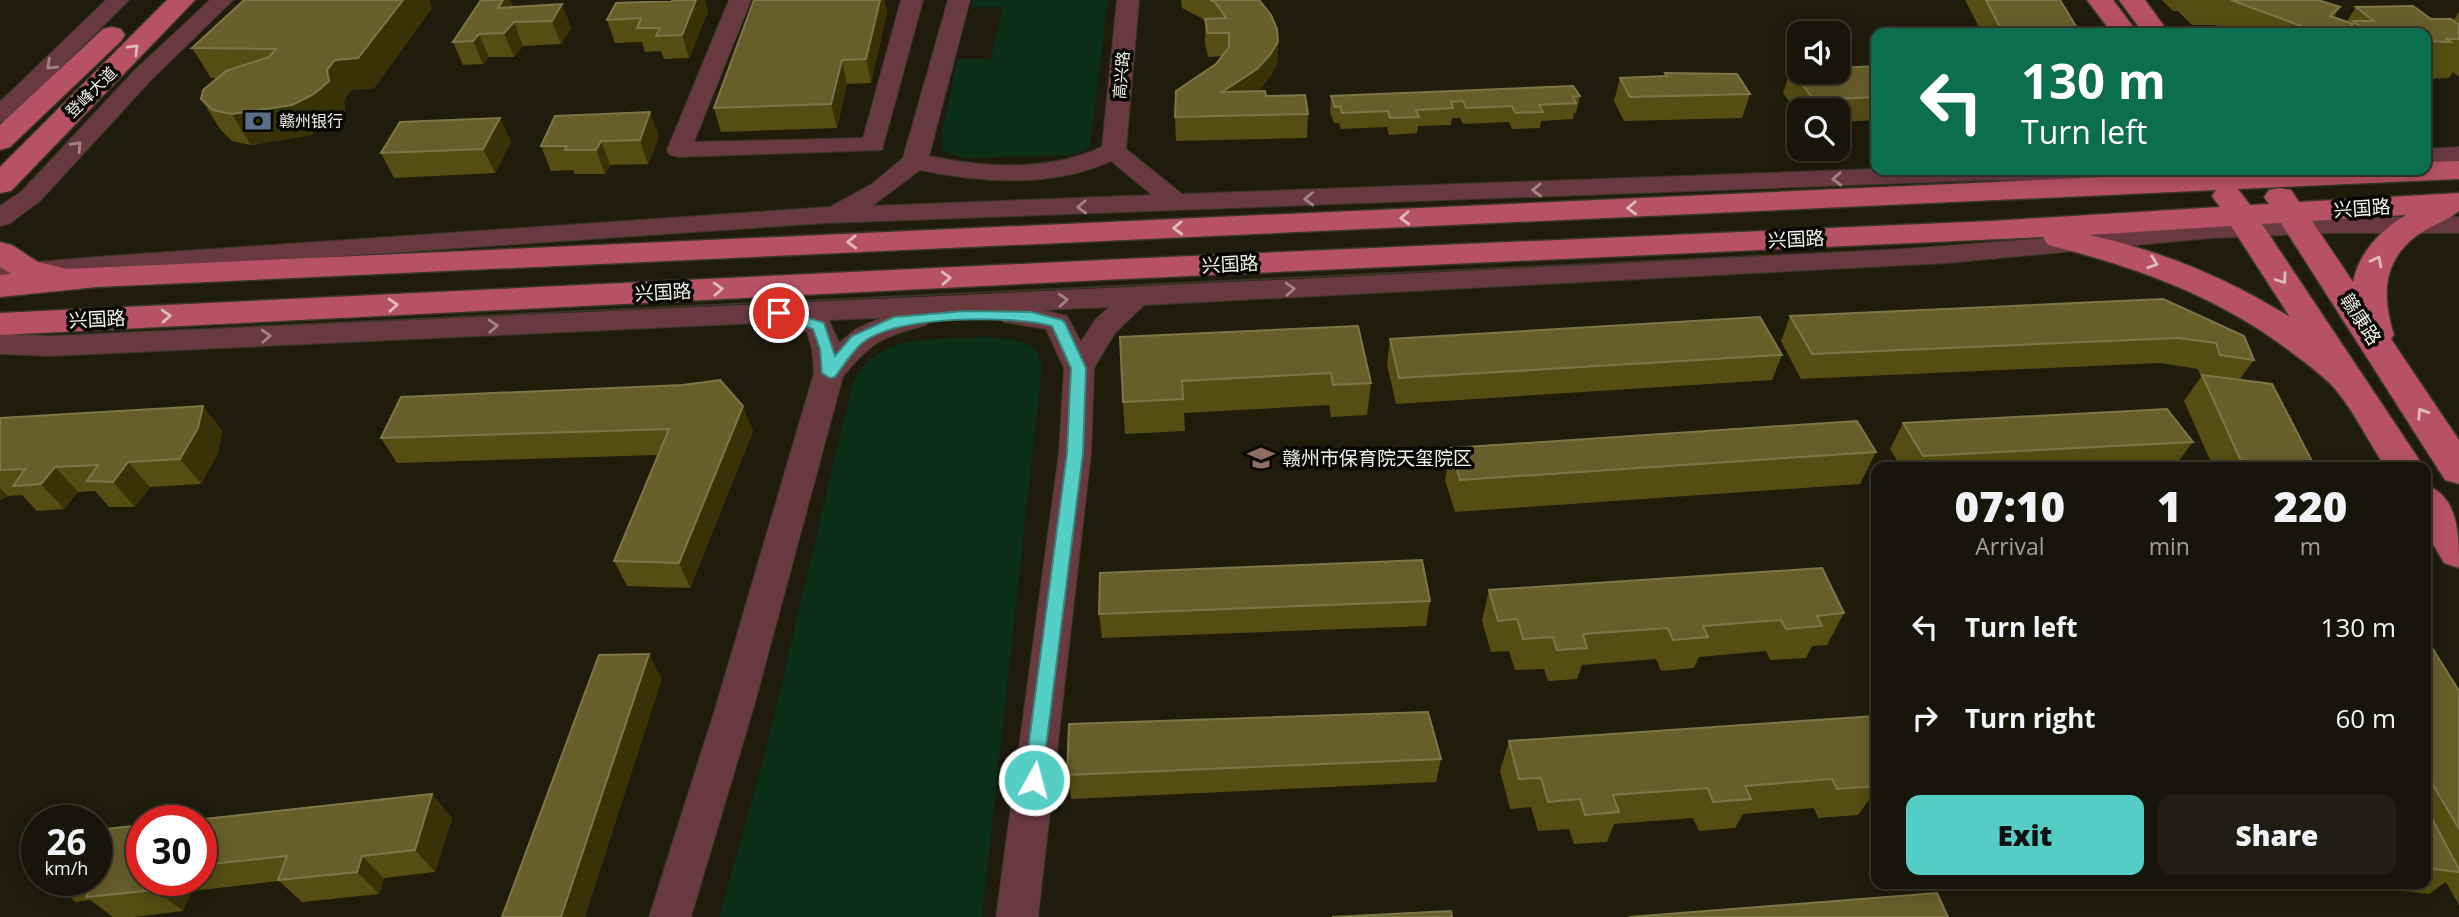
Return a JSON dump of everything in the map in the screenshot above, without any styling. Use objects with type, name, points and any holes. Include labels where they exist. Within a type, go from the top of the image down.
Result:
[{"type":"main road","name":"登峰大道","points":[[0,141],[149,0]]},
{"type":"main road","name":"登峰大道","points":[[3,183],[182,0]]},
{"type":"main road","points":[[2100,0],[2121,28]]},
{"type":"main road","points":[[2132,0],[2152,28]]},
{"type":"main road","points":[[2431,166],[2459,169]]},
{"type":"main road","name":"兴国路","points":[[2431,169],[2459,169]]},
{"type":"main road","points":[[2037,190],[2091,184],[2119,175]]},
{"type":"main road","points":[[2215,175],[2401,462]]},
{"type":"main road","name":"兴国路","points":[[0,286],[97,278],[2037,190],[2215,175]]},
{"type":"main road","name":"赣康路","points":[[2273,175],[2296,220],[2459,470]]},
{"type":"main road","points":[[2394,371],[2374,328],[2368,290],[2371,274],[2378,256],[2389,241],[2424,217],[2459,203]]},
{"type":"main road","name":"兴国路","points":[[10,326],[1123,269],[2296,220],[2459,203]]},
{"type":"main road","points":[[1991,231],[2079,242],[2179,272],[2243,303],[2301,340],[2351,383]]},
{"type":"main road","points":[[0,251],[10,261],[15,272],[51,277],[97,278]]},
{"type":"main road","points":[[2431,508],[2459,552]]},
{"type":"street","points":[[0,115],[118,0]]},
{"type":"street","points":[[0,218],[31,196],[142,76],[222,0]]},
{"type":"street","points":[[740,0],[680,150],[873,145],[912,0]]},
{"type":"street","points":[[826,215],[858,204],[886,187],[915,161],[959,0]]},
{"type":"street","name":"高兴路","points":[[1114,151],[1128,0]]},
{"type":"street","points":[[915,161],[971,173],[1048,171],[1083,166],[1114,151],[1178,204]]},
{"type":"street","points":[[2431,156],[2459,153]]},
{"type":"street","points":[[15,272],[826,215],[1935,175]]},
{"type":"street","points":[[2296,220],[2407,227],[2459,225]]},
{"type":"street","points":[[0,344],[65,345],[1136,297],[1947,255],[2079,242],[2243,221]]},
{"type":"street","points":[[1079,368],[1105,327],[1136,297]]},
{"type":"street","points":[[670,917],[735,706],[830,373],[827,349],[819,326],[779,313]]},
{"type":"street","points":[[830,373],[858,340],[894,322],[965,315],[1031,316],[1057,323],[1079,368],[1075,453],[1017,917]]},
{"type":"green space","points":[[973,0],[1108,0],[1090,146],[1081,152],[1068,155],[964,158],[943,151],[942,131],[958,59],[991,59],[1003,7],[971,7]]},
{"type":"green space","points":[[986,337],[1015,340],[1036,348],[1042,366],[982,917],[719,917],[765,754],[852,385],[876,355],[892,347],[909,342]]},
{"type":"building","points":[[244,0],[403,0],[358,58],[335,60],[327,70],[329,81],[314,94],[292,105],[232,114],[213,110],[201,99],[203,90],[226,71],[269,57],[276,49],[192,48]]},
{"type":"building","points":[[481,0],[503,0],[498,8],[562,4],[552,21],[514,22],[504,33],[479,34],[473,41],[453,42]]},
{"type":"building","points":[[696,0],[682,35],[656,36],[660,28],[637,28],[641,18],[607,20],[616,3]]},
{"type":"building","points":[[754,0],[880,0],[866,59],[842,60],[831,104],[714,108]]},
{"type":"building","points":[[1210,0],[1259,0],[1271,15],[1277,29],[1278,42],[1270,55],[1257,69],[1222,92],[1265,91],[1266,96],[1305,95],[1308,114],[1175,117],[1176,91],[1216,64],[1229,47],[1229,33],[1208,33],[1205,19],[1226,18],[1215,2]]},
{"type":"building","points":[[1986,0],[2060,0],[2077,28],[2000,28]]},
{"type":"building","points":[[2231,0],[2318,0],[2340,7],[2330,16],[2353,24],[2349,28],[2304,27]]},
{"type":"building","points":[[2413,6],[2431,19],[2451,19],[2459,25],[2459,39],[2447,39],[2451,42],[2431,41],[2431,28],[2362,28],[2353,21],[2374,21],[2356,7]]},
{"type":"building","points":[[1871,66],[1871,97],[1813,98],[1802,84],[1850,84],[1850,67]]},
{"type":"building","points":[[1665,73],[1737,74],[1750,94],[1630,97],[1620,78],[1667,76]]},
{"type":"building","points":[[1573,86],[1580,96],[1573,97],[1576,103],[1539,105],[1543,112],[1515,113],[1512,106],[1466,108],[1463,101],[1451,102],[1453,108],[1416,110],[1419,117],[1390,118],[1388,111],[1342,113],[1340,106],[1335,107],[1331,96]]},
{"type":"building","points":[[650,112],[640,140],[601,141],[596,150],[565,150],[567,146],[541,146],[555,116]]},
{"type":"building","points":[[500,118],[483,149],[381,153],[400,122]]},
{"type":"building","points":[[2163,299],[2244,336],[2254,360],[2220,355],[2216,343],[2177,338],[1812,354],[1790,316]]},
{"type":"building","points":[[1760,317],[1782,355],[1399,378],[1390,339]]},
{"type":"building","points":[[1358,326],[1371,383],[1333,385],[1331,373],[1182,381],[1183,399],[1123,402],[1120,337]]},
{"type":"building","points":[[2202,375],[2272,384],[2312,462],[2242,462]]},
{"type":"building","points":[[720,380],[743,406],[679,563],[614,561],[669,429],[381,438],[401,397],[683,385]]},
{"type":"building","points":[[203,406],[198,428],[180,459],[128,462],[113,482],[87,481],[98,465],[55,467],[41,484],[13,486],[25,469],[0,470],[0,418]]},
{"type":"building","points":[[2167,409],[2193,442],[1923,456],[1903,423]]},
{"type":"building","points":[[1857,421],[1876,452],[1460,480],[1451,448]]},
{"type":"building","points":[[1422,560],[1430,601],[1099,614],[1100,573]]},
{"type":"building","points":[[1822,568],[1844,613],[1817,616],[1822,626],[1786,629],[1781,620],[1703,626],[1708,637],[1673,640],[1668,628],[1583,634],[1587,648],[1557,650],[1553,637],[1523,639],[1517,619],[1498,621],[1489,590]]},
{"type":"building","points":[[2431,646],[2459,691],[2459,829],[2431,781]]},
{"type":"building","points":[[649,654],[561,917],[502,917],[599,655]]},
{"type":"building","points":[[1428,712],[1441,759],[1067,775],[1069,724]]},
{"type":"building","points":[[1871,716],[1871,786],[1837,789],[1832,779],[1745,786],[1751,799],[1713,802],[1708,788],[1613,795],[1619,812],[1585,815],[1580,799],[1548,802],[1541,778],[1519,779],[1509,741]]},
{"type":"building","points":[[432,794],[415,850],[362,856],[357,872],[278,880],[287,856],[217,863],[217,818]]},
{"type":"building","points":[[2431,817],[2459,869],[2459,872],[2431,869]]},
{"type":"building","points":[[126,827],[126,893],[112,894],[112,828]]},
{"type":"building","points":[[1937,893],[1948,917],[1629,917]]},
{"type":"building","points":[[1451,911],[1452,917],[1332,917]]},
{"type":"place","name":"赣州银行","points":[[258,121]]},
{"type":"place","name":"赣州市保育院天玺院区","points":[[1261,458]]},
{"type":"route","points":[[779,313],[819,326],[827,349],[830,373],[858,340],[894,322],[965,315],[1031,316],[1057,323],[1079,368],[1075,453],[1034,780]]}]
